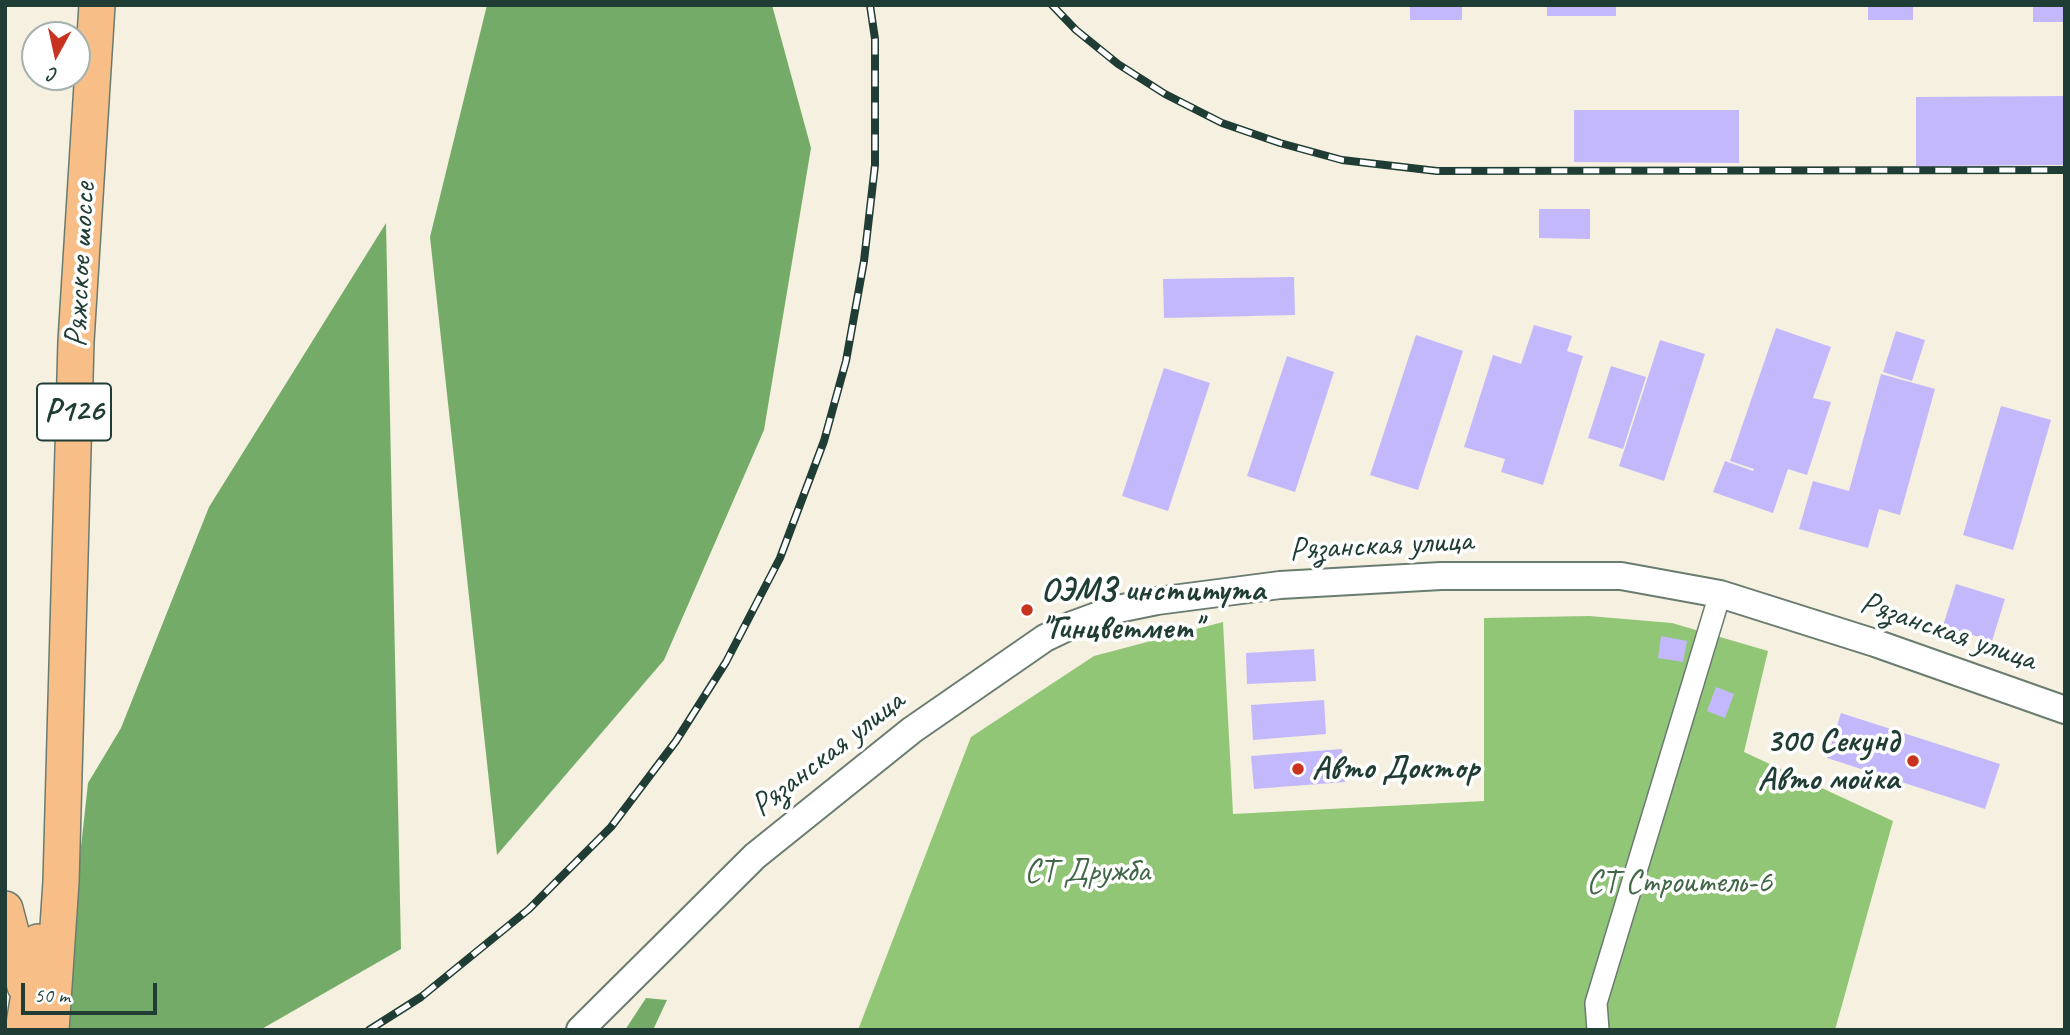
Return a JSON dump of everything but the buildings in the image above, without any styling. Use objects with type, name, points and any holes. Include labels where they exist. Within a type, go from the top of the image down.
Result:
[{"type":"main road","name":"Ряжское шоссе","points":[[51,1030],[61,882],[76,341],[97,5]]},
{"type":"main road","name":"Ряжское шоссе","points":[[19,1006],[61,818]]},
{"type":"main road","points":[[5,909],[19,1006],[37,1030]]},
{"type":"main road","points":[[10,1030],[19,1006]]},
{"type":"street","name":"Рязанская улица","points":[[580,1030],[755,856],[912,730],[1045,638],[1113,610],[1157,601],[1280,585],[1441,576],[1621,576],[1720,594],[1875,643],[2065,710]]},
{"type":"street","points":[[1598,1030],[1596,1003],[1720,594]]},
{"type":"green space","points":[[487,5],[772,5],[811,148],[764,430],[664,660],[497,855],[430,237]]},
{"type":"green space","points":[[386,223],[401,949],[260,1030],[61,1030],[88,783],[121,728],[209,507]]},
{"type":"green space","name":"СТ Дружба","points":[[1589,616],[1672,623],[1768,651],[1744,752],[1893,821],[1835,1030],[858,1030],[971,737],[1094,656],[1223,622],[1233,814],[1484,801],[1484,618]]},
{"type":"green space","points":[[646,998],[667,1000],[653,1030],[625,1030]]},
{"type":"railway","points":[[369,1030],[421,997],[529,909],[611,827],[676,741],[726,662],[780,558],[824,441],[846,361],[864,261],[875,165],[875,39],[870,5]]},
{"type":"railway","points":[[1052,5],[1076,30],[1118,64],[1165,94],[1222,123],[1342,160],[1437,171],[2065,170]]},
{"type":"place","name":"ОЭМЗ института \"Гинцветмет\"","points":[[1027,610]]},
{"type":"place","name":"300 Секунд Авто мойка","points":[[1913,761]]},
{"type":"place","name":"Авто Доктор","points":[[1298,769]]},
{"type":"park label","name":"СТ Строитель-6","points":[[1679,883]]}]
